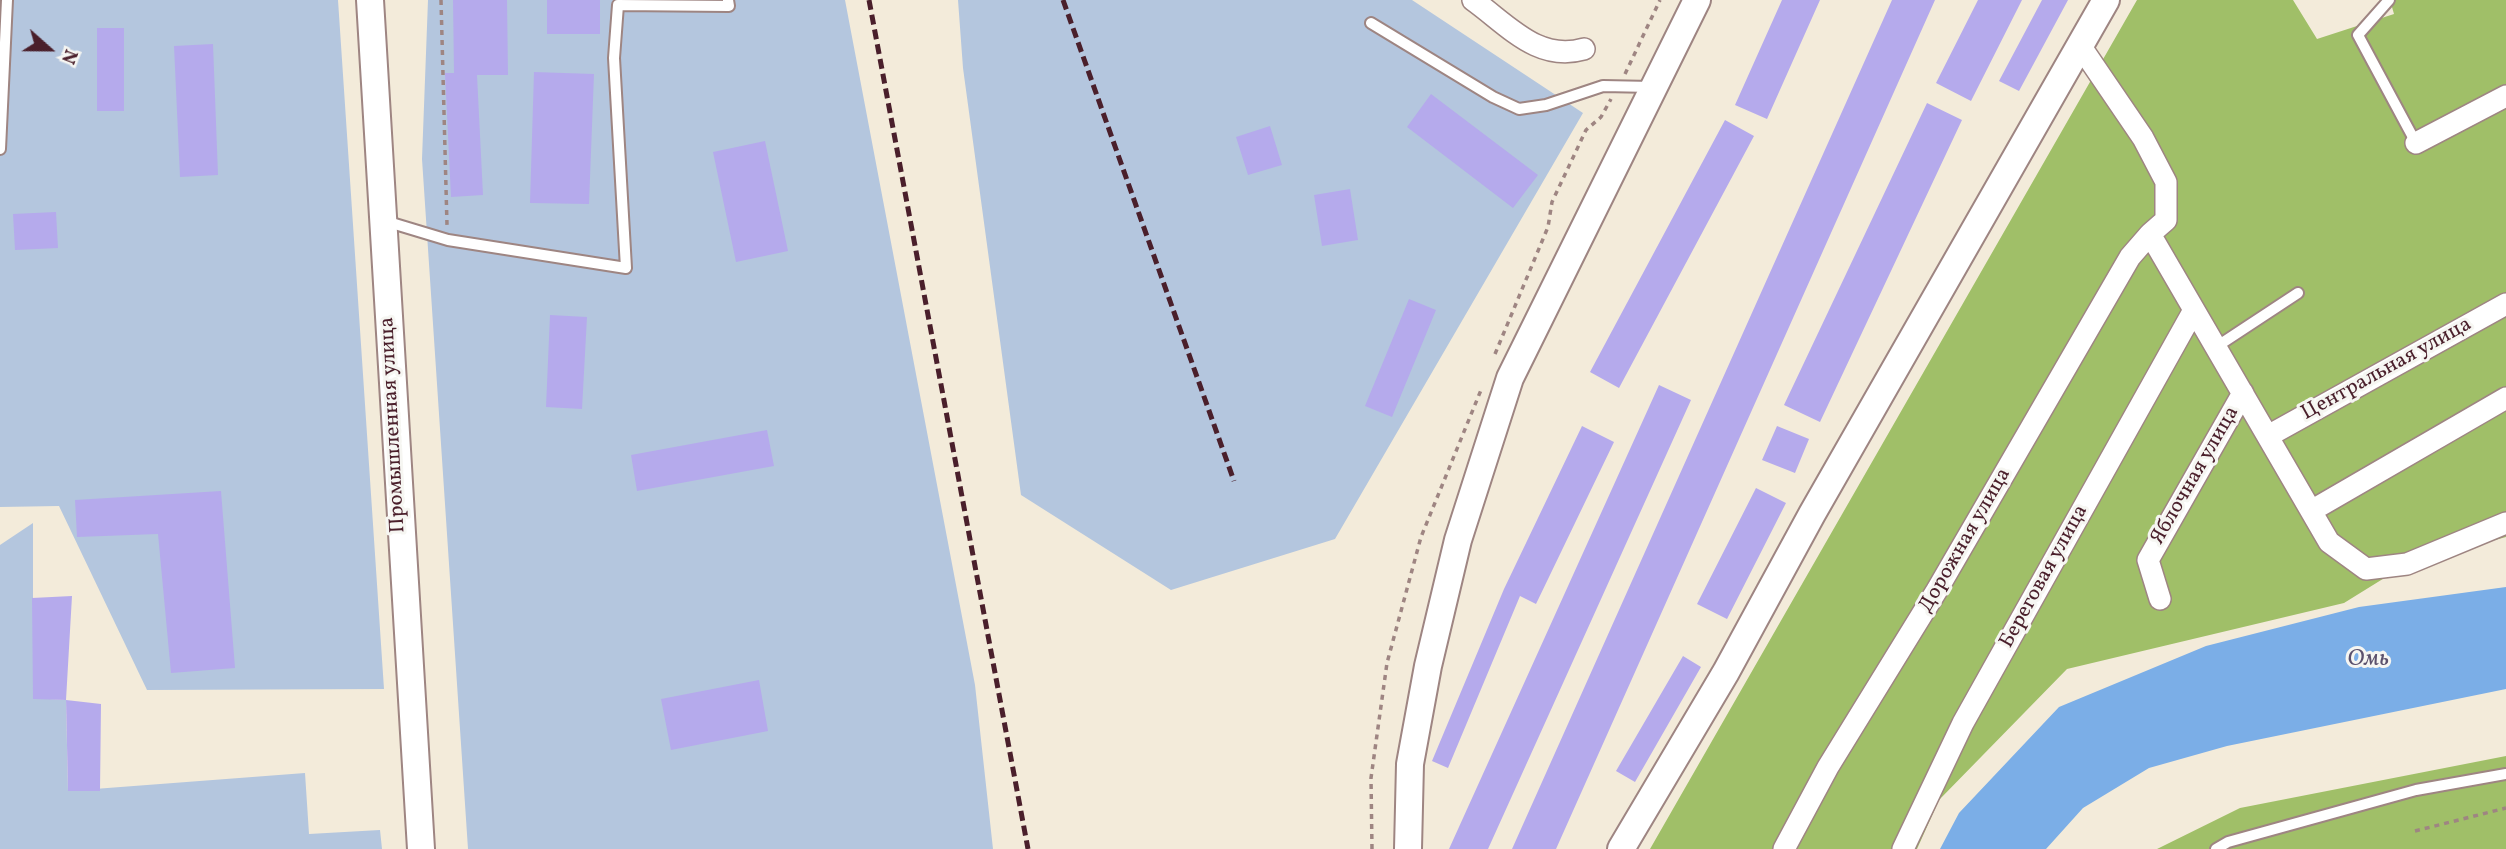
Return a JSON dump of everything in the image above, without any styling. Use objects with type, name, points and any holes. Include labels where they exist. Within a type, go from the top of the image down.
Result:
[{"type":"street","name":"Промышленная улица","points":[[370,0],[421,849]]},
{"type":"street","points":[[1473,0],[1540,49],[1565,54],[1584,49]]},
{"type":"street","points":[[1408,849],[1410,764],[1428,666],[1458,540],[1510,378],[1697,0]]},
{"type":"street","points":[[1621,849],[1726,672],[1812,514],[2106,0]]},
{"type":"street","name":"Дорожная улица","points":[[1784,849],[1828,767],[1937,590],[2130,257],[2166,220],[2166,182],[2143,138],[2079,44]]},
{"type":"street","points":[[2416,143],[2506,96]]},
{"type":"street","points":[[2150,234],[2329,542],[2366,569],[2407,564],[2506,523]]},
{"type":"street","name":"Центральная улица","points":[[2268,436],[2506,304]]},
{"type":"street","name":"Береговая улица","points":[[1903,849],[1964,723],[2194,310]]},
{"type":"street","name":"Яблочная улица","points":[[2160,599],[2148,560],[2243,393]]},
{"type":"street","points":[[2311,511],[2506,398]]},
{"type":"lane","points":[[0,149],[7,0]]},
{"type":"lane","points":[[382,220],[447,240],[625,268],[614,58],[618,5],[729,6],[728,0]]},
{"type":"lane","points":[[2389,0],[2358,35],[2416,143]]},
{"type":"lane","points":[[1371,23],[1493,97],[1519,109],[1546,105],[1603,86],[1655,87]]},
{"type":"lane","points":[[2216,347],[2298,293]]},
{"type":"lane","points":[[2216,849],[2228,842],[2416,790],[2506,774]]},
{"type":"path","points":[[441,0],[447,240]]},
{"type":"path","points":[[2415,831],[2506,808]]},
{"type":"shaded area","points":[[0,0],[338,0],[384,689],[147,690],[59,506],[0,507]]},
{"type":"shaded area","points":[[428,0],[845,0],[975,685],[993,849],[468,849],[422,159]]},
{"type":"shaded area","points":[[958,0],[1412,0],[1583,113],[1335,539],[1171,590],[1021,495],[963,68]]},
{"type":"shaded area","points":[[33,523],[33,698],[66,700],[68,791],[305,773],[309,834],[380,830],[382,849],[0,849],[0,545]]},
{"type":"green space","points":[[2137,0],[2293,0],[2317,39],[2394,14],[2390,0],[2506,0],[2506,537],[2407,564],[2344,603],[2067,669],[1939,800],[1917,849],[1650,849]]},
{"type":"green space","points":[[2506,756],[2506,849],[2157,849],[2240,808]]},
{"type":"water","name":"Омь","points":[[2506,587],[2506,689],[2227,746],[2149,768],[2083,808],[2046,849],[1940,849],[1959,813],[2059,707],[2206,646],[2359,607]]},
{"type":"building","points":[[453,0],[507,0],[508,75],[477,75],[483,195],[451,197],[445,73],[454,73]]},
{"type":"building","points":[[547,0],[600,0],[600,34],[547,34]]},
{"type":"building","points":[[1782,0],[1820,0],[1767,119],[1735,105]]},
{"type":"building","points":[[1892,0],[1935,0],[1556,849],[1512,849]]},
{"type":"building","points":[[1978,0],[2022,0],[1971,101],[1936,83]]},
{"type":"building","points":[[2042,0],[2068,0],[2019,91],[1999,81]]},
{"type":"building","points":[[97,28],[124,28],[124,111],[97,111]]},
{"type":"building","points":[[213,44],[218,175],[180,177],[174,46]]},
{"type":"building","points":[[534,72],[594,74],[589,204],[530,203]]},
{"type":"building","points":[[1431,94],[1538,175],[1513,208],[1407,127]]},
{"type":"building","points":[[1927,103],[1962,120],[1820,422],[1784,405]]},
{"type":"building","points":[[1725,120],[1754,136],[1619,388],[1590,372]]},
{"type":"building","points":[[1270,126],[1282,165],[1248,175],[1236,137]]},
{"type":"building","points":[[765,141],[788,251],[736,262],[713,152]]},
{"type":"building","points":[[1350,189],[1358,240],[1322,246],[1314,195]]},
{"type":"building","points":[[56,212],[58,248],[15,250],[13,214]]},
{"type":"building","points":[[1409,299],[1436,310],[1392,417],[1365,406]]},
{"type":"building","points":[[550,315],[587,317],[582,409],[546,407]]},
{"type":"building","points":[[1659,385],[1691,400],[1488,849],[1449,849]]},
{"type":"building","points":[[1582,426],[1614,442],[1536,604],[1520,596],[1448,768],[1432,761],[1504,589]]},
{"type":"building","points":[[1777,426],[1809,439],[1795,473],[1762,460]]},
{"type":"building","points":[[767,430],[774,466],[637,491],[631,455]]},
{"type":"building","points":[[1756,488],[1786,503],[1727,619],[1697,604]]},
{"type":"building","points":[[221,491],[235,668],[171,673],[158,534],[77,537],[75,500]]},
{"type":"building","points":[[72,596],[66,700],[33,699],[32,598]]},
{"type":"building","points":[[1683,656],[1701,667],[1635,782],[1616,771]]},
{"type":"building","points":[[759,680],[768,731],[671,750],[661,699]]},
{"type":"building","points":[[66,700],[101,704],[100,791],[68,791]]},
{"type":"railway","points":[[869,0],[1028,849]]},
{"type":"railway","points":[[1063,0],[1234,481]]}]
